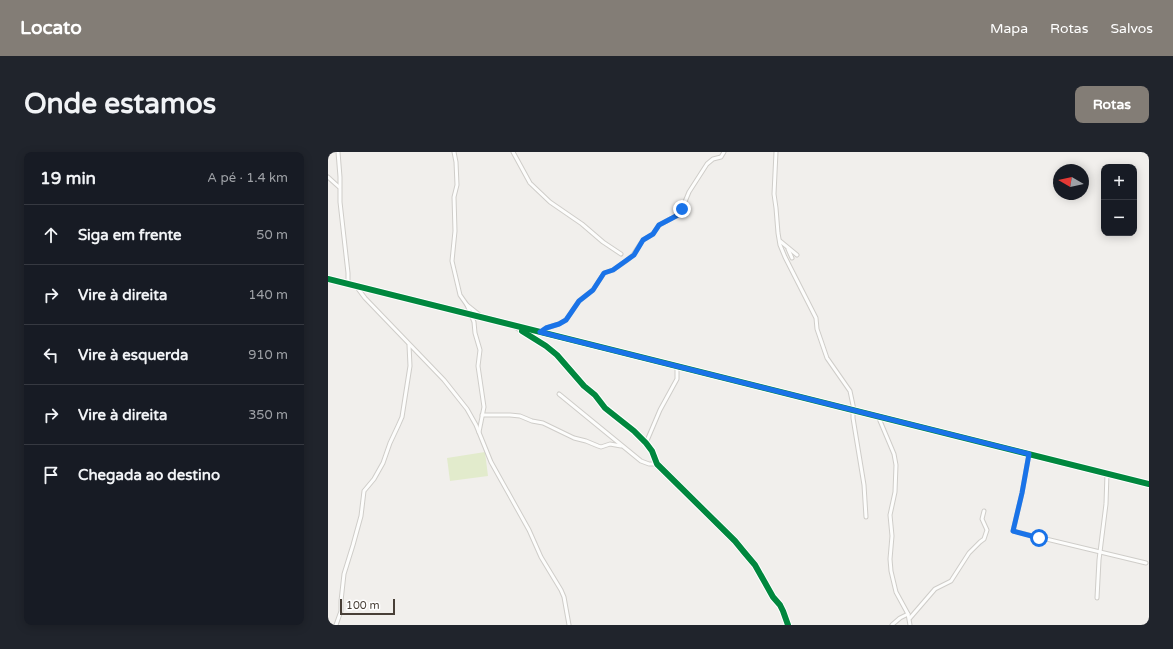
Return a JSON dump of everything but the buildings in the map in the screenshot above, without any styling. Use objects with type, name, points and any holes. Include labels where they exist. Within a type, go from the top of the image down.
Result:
[{"type":"street","points":[[338,152],[340,202],[348,284]]},
{"type":"street","points":[[454,152],[457,185],[454,197],[455,231],[452,261],[460,296],[467,305],[483,318]]},
{"type":"street","points":[[513,152],[530,183],[550,202],[582,224],[603,242],[622,254]]},
{"type":"street","points":[[540,332],[566,320],[579,301],[593,290],[604,273],[613,270],[634,255],[643,240],[653,234],[659,225],[678,215],[689,192],[704,168],[713,159],[721,157],[724,152]]},
{"type":"street","points":[[776,152],[774,194],[780,241],[784,257],[816,318],[817,329],[827,358],[850,391],[864,485],[866,517]]},
{"type":"street","points":[[328,176],[339,187]]},
{"type":"street","points":[[780,241],[797,255]]},
{"type":"street","points":[[788,248],[792,258]]},
{"type":"street","points":[[328,279],[1149,484]]},
{"type":"street","points":[[356,286],[365,298],[456,394],[467,408],[479,432],[491,462],[529,530],[541,557],[561,590],[564,597],[569,625]]},
{"type":"street","points":[[467,305],[473,320],[480,350],[478,366],[484,407],[479,432]]},
{"type":"street","points":[[473,320],[478,316]]},
{"type":"street","points":[[514,326],[546,346],[557,355],[584,386],[595,395],[605,408],[634,431],[646,443],[652,451],[657,464],[735,540],[755,565],[773,597],[780,605],[788,625]]},
{"type":"street","points":[[336,625],[341,611],[341,595],[344,574],[359,522],[364,491],[374,479],[383,463],[402,417],[410,366],[409,345]]},
{"type":"street","points":[[646,443],[660,410],[677,379],[677,366]]},
{"type":"street","points":[[559,394],[621,446],[645,463],[657,464]]},
{"type":"street","points":[[482,415],[520,416],[532,421],[543,423],[574,438],[601,447],[610,444],[621,446]]},
{"type":"street","points":[[878,416],[894,454],[896,465],[895,492],[890,515],[892,536],[890,559],[891,571],[896,592],[909,616],[910,625]]},
{"type":"street","points":[[1029,454],[1013,531],[1146,563]]},
{"type":"street","points":[[1097,598],[1099,560],[1106,504],[1107,474]]},
{"type":"street","points":[[892,625],[900,618],[909,616],[925,602],[935,589],[951,580],[969,553],[984,539],[987,530],[982,519],[984,511]]},
{"type":"green space","points":[[485,452],[488,476],[450,481],[447,458]]},
{"type":"cycle path","points":[[328,279],[1149,484]]},
{"type":"cycle path","points":[[522,331],[546,346],[557,355],[584,386],[595,395],[605,408],[634,431],[646,443],[652,451],[657,464],[735,541],[755,565],[773,597],[780,605],[788,625]]},
{"type":"route","points":[[682,209],[678,215],[659,225],[653,234],[640,242],[634,255],[613,270],[604,273],[598,284],[590,293],[579,301],[566,320],[540,332],[1029,454],[1013,531],[1039,538]]}]
